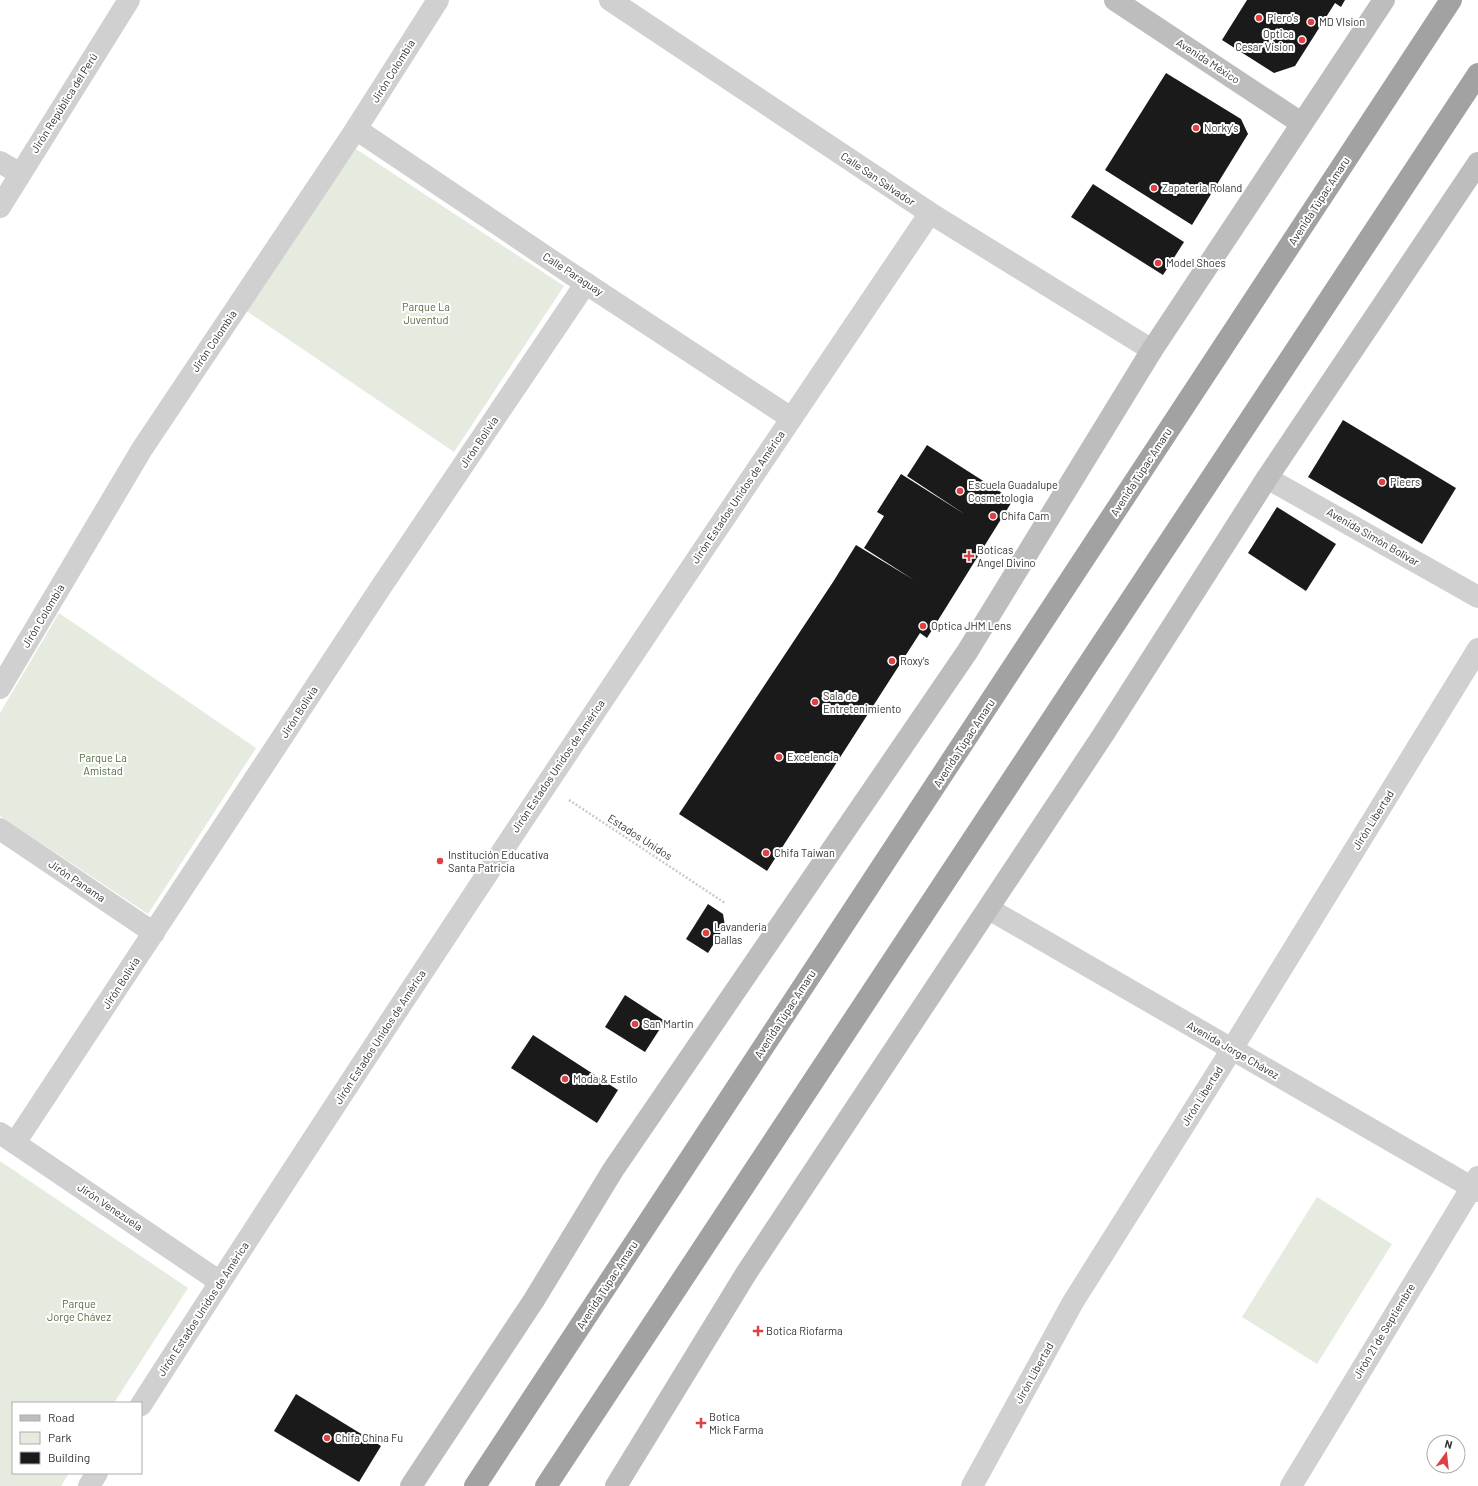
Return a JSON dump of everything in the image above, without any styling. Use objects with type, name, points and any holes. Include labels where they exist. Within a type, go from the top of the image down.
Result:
[{"type":"highway","name":"Avenida Túpac Amaru","points":[[475,1486],[1451,0]]},
{"type":"highway","points":[[546,1486],[1478,74]]},
{"type":"main road","name":"Avenida México","points":[[1115,0],[1301,123]]},
{"type":"main road","points":[[412,1486],[534,1300],[613,1170],[966,652],[1152,350],[1301,123],[1384,0]]},
{"type":"main road","points":[[616,1486],[746,1272],[1103,735],[1267,478],[1478,163]]},
{"type":"street","name":"Jirón República del Perú","points":[[0,207],[129,0]]},
{"type":"street","name":"Jirón Colombia","points":[[0,688],[142,449],[356,129],[438,0]]},
{"type":"street","name":"Calle San Salvador","points":[[610,0],[930,213],[1152,350]]},
{"type":"street","name":"Calle Paraguay","points":[[356,129],[791,418]]},
{"type":"street","points":[[0,162],[20,174]]},
{"type":"street","name":"Jirón Estados Unidos de América","points":[[142,1403],[546,784],[930,213]]},
{"type":"street","name":"Jirón Bolivia","points":[[7,1138],[154,933],[383,584],[586,282]]},
{"type":"street","name":"Avenida Simón Bolívar","points":[[1267,478],[1478,597]]},
{"type":"street","name":"Jirón Libertad","points":[[972,1486],[1073,1302],[1232,1049],[1478,649]]},
{"type":"street","name":"Jirón Panama","points":[[0,829],[154,933]]},
{"type":"street","name":"Avenida Jorge Chávez","points":[[988,909],[1232,1049],[1476,1185]]},
{"type":"street","name":"Jirón Venezuela","points":[[7,1138],[220,1282]]},
{"type":"street","name":"Jirón 21 de Septiembre","points":[[1291,1486],[1476,1185]]},
{"type":"street","points":[[89,1486],[97,1474]]},
{"type":"path","name":"Estados Unidos","points":[[546,784],[725,903]]},
{"type":"green space","name":"Parque La Juventud","points":[[356,149],[564,286],[454,452],[245,310]]},
{"type":"green space","name":"Parque La Amistad","points":[[59,613],[256,748],[148,914],[0,816],[0,713]]},
{"type":"green space","name":"Parque Jorge Chávez","points":[[0,1161],[188,1288],[115,1402],[12,1402],[12,1474],[68,1474],[61,1486],[0,1486]]},
{"type":"green space","points":[[1317,1197],[1392,1244],[1317,1364],[1242,1317]]},
{"type":"building","name":"Piero's","points":[[1247,0],[1345,0],[1341,7],[1335,3],[1295,66],[1274,73],[1222,40]]},
{"type":"building","points":[[1166,73],[1241,119],[1248,134],[1192,225],[1105,170]]},
{"type":"building","points":[[1093,184],[1184,242],[1163,275],[1071,217]]},
{"type":"building","name":"Pieers","points":[[1343,420],[1456,488],[1422,544],[1308,477]]},
{"type":"building","points":[[927,445],[1013,500],[927,638],[920,633],[767,871],[679,814],[856,545],[914,580],[864,548],[884,516],[877,512],[901,474],[966,515],[907,476]]},
{"type":"building","points":[[1277,507],[1336,544],[1306,591],[1248,553]]},
{"type":"building","name":"Lavanderia Dallas","points":[[708,904],[723,914],[725,926],[708,953],[686,939]]},
{"type":"building","name":"San Martin","points":[[625,995],[665,1021],[645,1052],[605,1027]]},
{"type":"building","name":"Moda & Estilo","points":[[533,1035],[618,1090],[597,1123],[511,1068]]},
{"type":"building","name":"Chifa China Fu","points":[[296,1394],[381,1446],[359,1482],[274,1431]]},
{"type":"place","name":"Piero's","points":[[1259,18]]},
{"type":"place","name":"MD VIsion","points":[[1311,22]]},
{"type":"place","name":"Optica Cesar Vision","points":[[1302,40]]},
{"type":"place","name":"Norky's","points":[[1196,128]]},
{"type":"place","name":"Zapateria Roland","points":[[1154,188]]},
{"type":"place","name":"Model Shoes","points":[[1158,263]]},
{"type":"place","name":"Pieers","points":[[1382,482]]},
{"type":"place","name":"Escuela Guadalupe Cosmetologia","points":[[960,491]]},
{"type":"place","name":"Chifa Cam","points":[[993,516]]},
{"type":"place","name":"Boticas Angel Divino","points":[[969,556]]},
{"type":"place","name":"Optica JHM Lens","points":[[923,626]]},
{"type":"place","name":"Roxy's","points":[[892,661]]},
{"type":"place","name":"Sala de Entretenimiento","points":[[815,702]]},
{"type":"place","name":"Excelencia","points":[[779,757]]},
{"type":"place","name":"Chifa Taiwan","points":[[766,853]]},
{"type":"place","name":"Institución Educativa Santa Patricia","points":[[440,861]]},
{"type":"place","name":"Lavanderia Dallas","points":[[706,933]]},
{"type":"place","name":"San Martin","points":[[635,1024]]},
{"type":"place","name":"Moda & Estilo","points":[[565,1079]]},
{"type":"place","name":"Botica Riofarma","points":[[758,1331]]},
{"type":"place","name":"Botica Mick Farma","points":[[701,1423]]},
{"type":"place","name":"Chifa China Fu","points":[[327,1438]]}]
